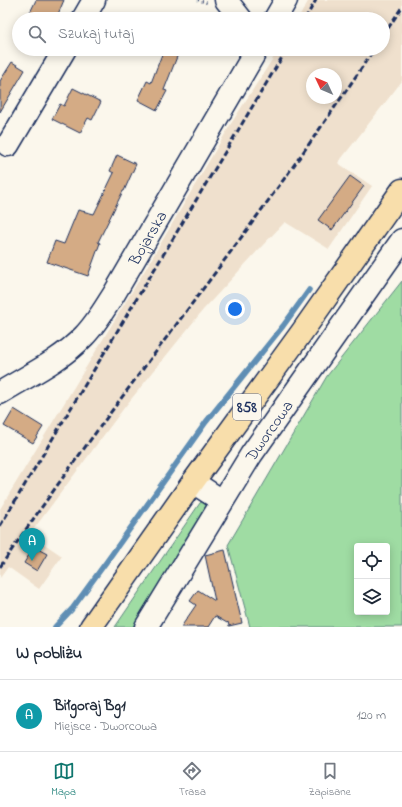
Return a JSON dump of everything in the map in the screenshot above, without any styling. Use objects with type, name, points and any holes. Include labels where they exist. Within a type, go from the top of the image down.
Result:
[{"type":"main road","name":"858","points":[[96,623],[193,482],[402,190]]},
{"type":"street","points":[[87,12],[94,0]]},
{"type":"street","points":[[226,0],[235,12]]},
{"type":"street","points":[[279,12],[286,0]]},
{"type":"street","points":[[8,145],[61,56]]},
{"type":"street","name":"Bojarska","points":[[0,393],[57,359],[84,336],[95,322],[114,294],[253,56]]},
{"type":"street","name":"Dworcowa","points":[[146,627],[222,501],[256,448],[402,240]]},
{"type":"street","points":[[193,482],[222,501]]},
{"type":"shaded area","points":[[309,0],[402,0],[402,81],[338,163],[372,186],[329,249],[285,222],[203,310],[124,408],[30,534],[62,556],[39,589],[8,567],[0,578],[0,509],[145,270],[232,122],[274,56],[390,56],[390,12],[302,12]]},
{"type":"green space","points":[[402,281],[402,627],[250,627],[228,545],[327,376]]},
{"type":"green space","points":[[203,501],[209,502],[133,627],[115,627],[200,503]]},
{"type":"building","points":[[36,0],[64,0],[59,12],[30,12]]},
{"type":"building","points":[[161,56],[177,56],[164,90],[167,91],[157,110],[138,100],[147,81],[151,83]]},
{"type":"building","points":[[12,62],[25,70],[0,112],[0,81]]},
{"type":"building","points":[[73,88],[101,102],[92,120],[88,118],[80,133],[52,119],[60,104],[64,106]]},
{"type":"building","points":[[117,155],[136,164],[98,242],[100,243],[88,276],[47,262],[55,241],[64,244],[78,210],[94,214],[114,173],[110,171]]},
{"type":"building","points":[[350,176],[364,186],[332,230],[318,220]]},
{"type":"building","points":[[14,409],[43,427],[33,443],[4,426]]},
{"type":"building","points":[[34,547],[47,554],[37,571],[24,563]]},
{"type":"building","points":[[225,550],[242,623],[229,626],[228,622],[227,623],[215,616],[208,627],[181,627],[196,605],[190,601],[198,590],[215,601],[205,555]]},
{"type":"waterway","points":[[55,627],[72,609],[206,422],[283,326],[309,290]]},
{"type":"railway","points":[[309,12],[316,0]]},
{"type":"railway","points":[[390,25],[402,7]]},
{"type":"railway","points":[[0,526],[283,56]]},
{"type":"railway","points":[[0,567],[93,437],[283,180],[369,56]]},
{"type":"place","name":"Biłgoraj Bg1","points":[[32,561]]}]
